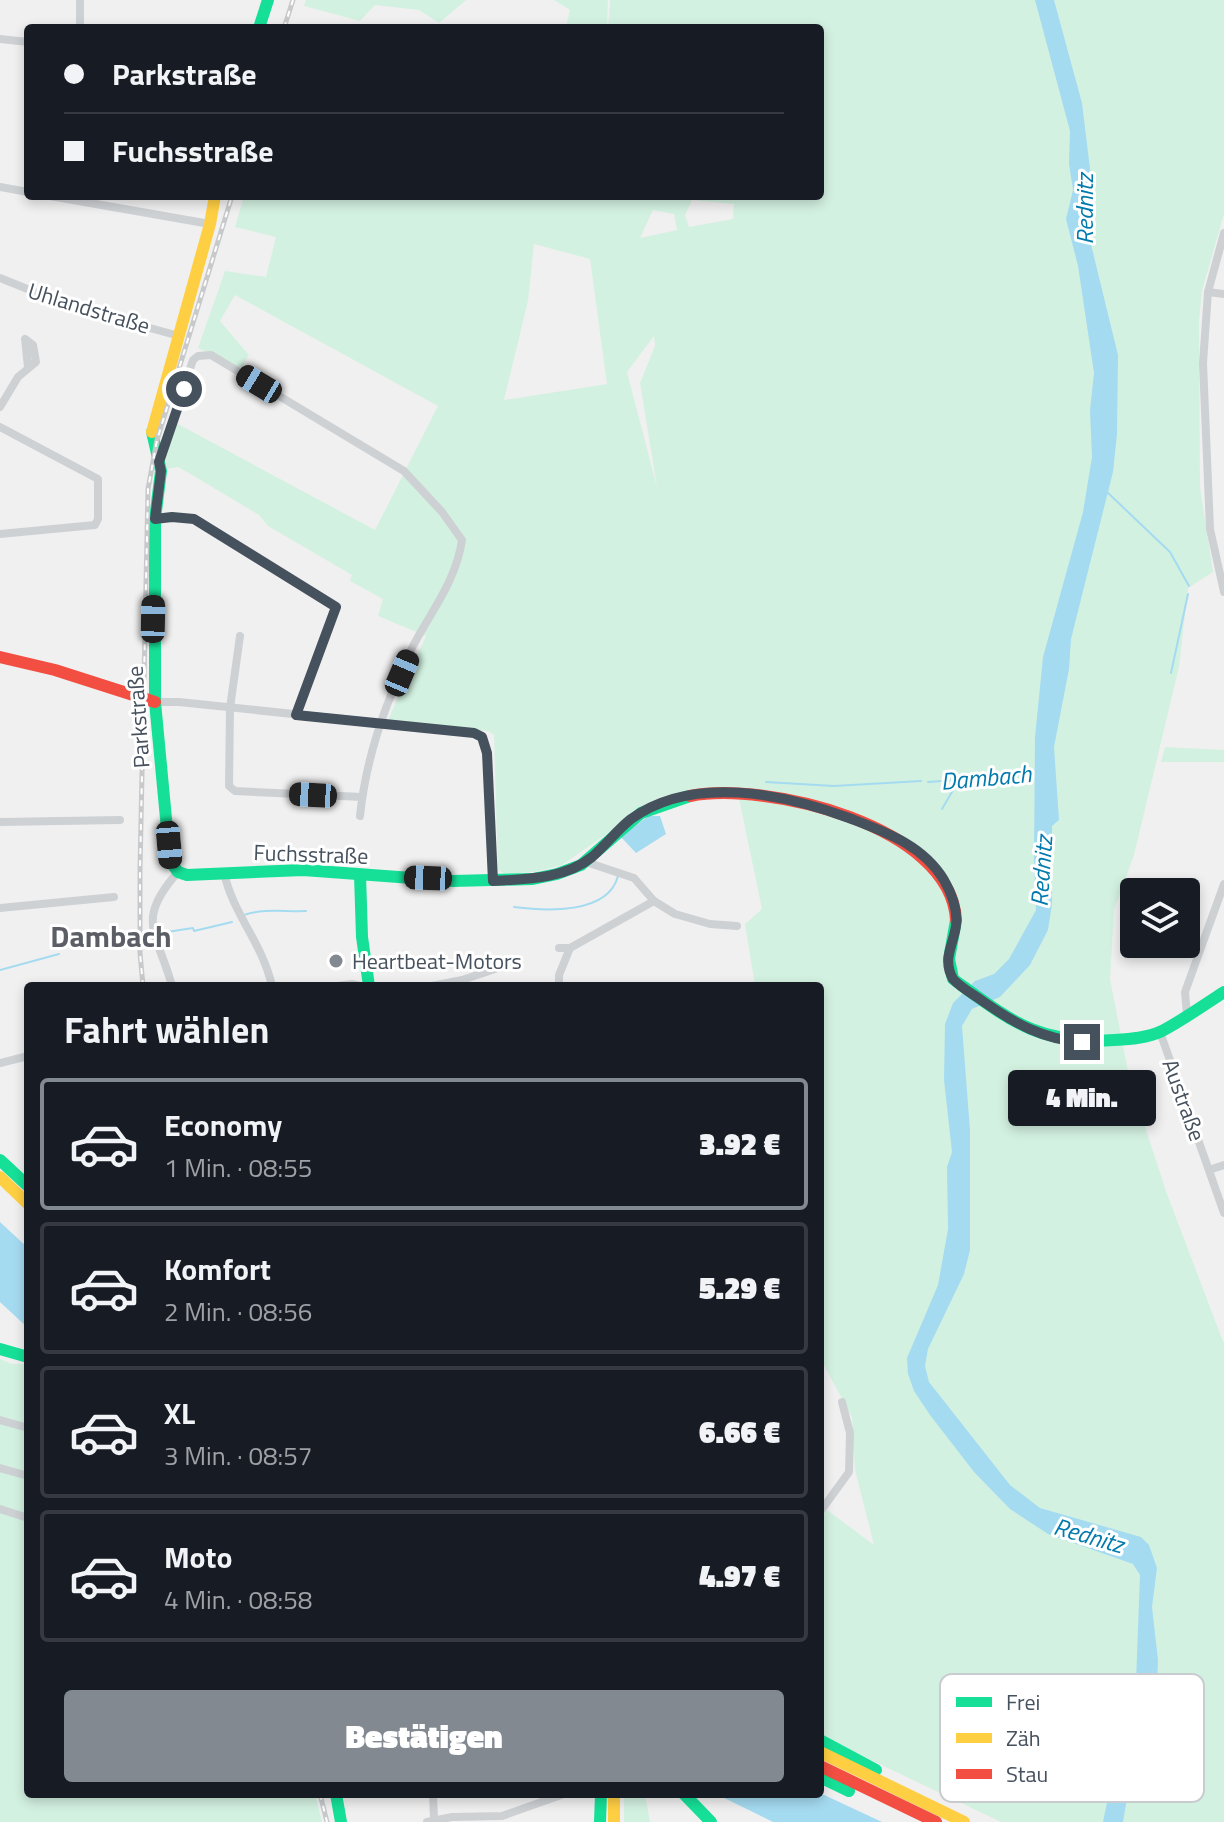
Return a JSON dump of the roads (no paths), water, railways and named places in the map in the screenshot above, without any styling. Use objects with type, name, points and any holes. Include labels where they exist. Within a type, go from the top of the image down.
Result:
[{"type":"main road","points":[[260,24],[268,0]]},
{"type":"main road","name":"Parkstraße","points":[[178,872],[170,861],[155,702],[155,519],[161,471],[151,430],[214,200]]},
{"type":"main road","points":[[0,657],[55,670],[155,702]]},
{"type":"main road","name":"Fuchsstraße","points":[[178,872],[187,875],[286,870],[493,881],[534,879],[572,870],[586,862],[632,819],[662,803],[723,793],[763,794],[818,807],[909,845],[939,873],[956,910],[955,931],[947,955],[953,979],[1031,1030],[1070,1041],[1105,1041],[1160,1032],[1224,992]]},
{"type":"main road","points":[[360,875],[362,937],[368,982]]},
{"type":"main road","points":[[0,1160],[24,1182]]},
{"type":"main road","points":[[0,1177],[24,1200]]},
{"type":"main road","points":[[0,1349],[24,1356]]},
{"type":"main road","points":[[824,1742],[918,1793],[940,1817]]},
{"type":"main road","points":[[824,1754],[940,1817]]},
{"type":"main road","points":[[824,1768],[940,1817],[964,1822]]},
{"type":"main road","points":[[824,1779],[918,1822]]},
{"type":"main road","points":[[337,1798],[341,1822]]},
{"type":"main road","points":[[600,1822],[601,1798]]},
{"type":"main road","points":[[614,1798],[614,1822]]},
{"type":"main road","points":[[688,1798],[711,1822]]},
{"type":"street","points":[[80,0],[80,24]]},
{"type":"street","points":[[0,39],[24,42]]},
{"type":"street","points":[[0,187],[24,191]]},
{"type":"street","points":[[84,200],[210,224]]},
{"type":"street","points":[[1224,233],[1208,292],[1203,363],[1210,529],[1224,592]]},
{"type":"street","name":"Uhlandstraße","points":[[0,278],[67,305],[179,336]]},
{"type":"street","points":[[1208,292],[1224,294]]},
{"type":"street","name":"Parkstraße","points":[[159,462],[193,360],[198,356],[211,355],[404,471],[442,512],[462,540],[459,560],[448,587],[413,646],[380,725]]},
{"type":"street","points":[[0,407],[18,377],[28,367]]},
{"type":"street","points":[[0,427],[98,479],[98,519],[95,525],[0,534]]},
{"type":"street","points":[[155,519],[194,519],[336,607],[296,715]]},
{"type":"street","points":[[240,636],[230,708],[229,786],[235,791],[362,797]]},
{"type":"street","points":[[155,702],[474,733],[482,737],[487,753],[493,881]]},
{"type":"street","points":[[360,816],[380,725]]},
{"type":"street","points":[[0,822],[120,820]]},
{"type":"street","points":[[586,862],[634,878],[654,901],[675,914],[737,926]]},
{"type":"street","points":[[170,982],[153,937],[152,924],[159,895],[178,872]]},
{"type":"street","points":[[224,873],[236,911],[261,950],[271,982]]},
{"type":"street","points":[[1187,1015],[1185,992],[1224,884]]},
{"type":"street","points":[[0,908],[114,897]]},
{"type":"street","points":[[559,948],[570,948],[654,901]]},
{"type":"street","points":[[559,982],[570,948]]},
{"type":"street","points":[[452,982],[519,961]]},
{"type":"street","name":"Austraße","points":[[1160,1032],[1224,1213]]},
{"type":"street","points":[[0,1063],[24,1057]]},
{"type":"street","points":[[1209,1170],[1224,1165]]},
{"type":"street","points":[[824,1506],[849,1472],[850,1433],[842,1402]]},
{"type":"street","points":[[0,1420],[24,1427]]},
{"type":"street","points":[[0,1468],[24,1475]]},
{"type":"street","points":[[0,1509],[24,1517]]},
{"type":"street","points":[[433,1798],[431,1820],[502,1819],[554,1798]]},
{"type":"water","name":"Rednitz","points":[[1035,0],[1054,0],[1082,103],[1092,185],[1087,228],[1118,355],[1117,434],[1113,472],[1071,639],[1069,669],[1054,747],[1059,820],[1052,826],[1052,904],[1048,930],[1030,965],[1000,997],[972,1009],[962,1026],[970,1130],[970,1250],[964,1274],[928,1349],[925,1366],[929,1382],[1010,1485],[1040,1508],[1141,1537],[1149,1545],[1157,1568],[1152,1607],[1157,1674],[1136,1674],[1140,1575],[1133,1564],[1048,1534],[1010,1509],[974,1472],[930,1415],[914,1391],[907,1358],[938,1285],[948,1229],[947,1167],[952,1152],[944,1080],[945,1024],[953,1003],[975,981],[994,974],[1009,959],[1036,910],[1035,737],[1043,657],[1083,512],[1092,457],[1090,410],[1094,373],[1078,266],[1066,219],[1073,190],[1069,164],[1070,131]]},
{"type":"water","points":[[648,816],[660,816],[666,834],[636,853],[621,837]]},
{"type":"water","points":[[0,1222],[24,1244],[24,1324],[0,1302]]},
{"type":"water","points":[[824,1795],[882,1822],[773,1822],[724,1798],[824,1798]]},
{"type":"water","points":[[1107,1802],[1126,1802],[1123,1822],[1103,1822]]},
{"type":"waterway","points":[[1106,491],[1170,552],[1189,586]]},
{"type":"waterway","points":[[1171,673],[1188,594]]},
{"type":"waterway","name":"Dambach","points":[[928,782],[1038,774]]},
{"type":"waterway","points":[[942,809],[959,780]]},
{"type":"waterway","name":"Dambach","points":[[766,782],[834,786],[921,781]]},
{"type":"waterway","name":"Dambach","points":[[514,907],[558,909],[589,904],[612,889],[618,876]]},
{"type":"waterway","name":"Dambach","points":[[244,915],[267,911],[306,911]]},
{"type":"waterway","name":"Dambach","points":[[160,933],[193,928],[194,931],[232,922]]},
{"type":"waterway","name":"Dambach","points":[[0,970],[59,954]]},
{"type":"railway","points":[[285,24],[293,0]]},
{"type":"railway","points":[[143,982],[140,869],[148,489],[157,440],[231,200]]},
{"type":"railway","points":[[321,1798],[327,1822]]},
{"type":"place","name":"Heartbeat-Motors","points":[[336,961]]},
{"type":"district","name":"Dambach","points":[[111,936]]}]
